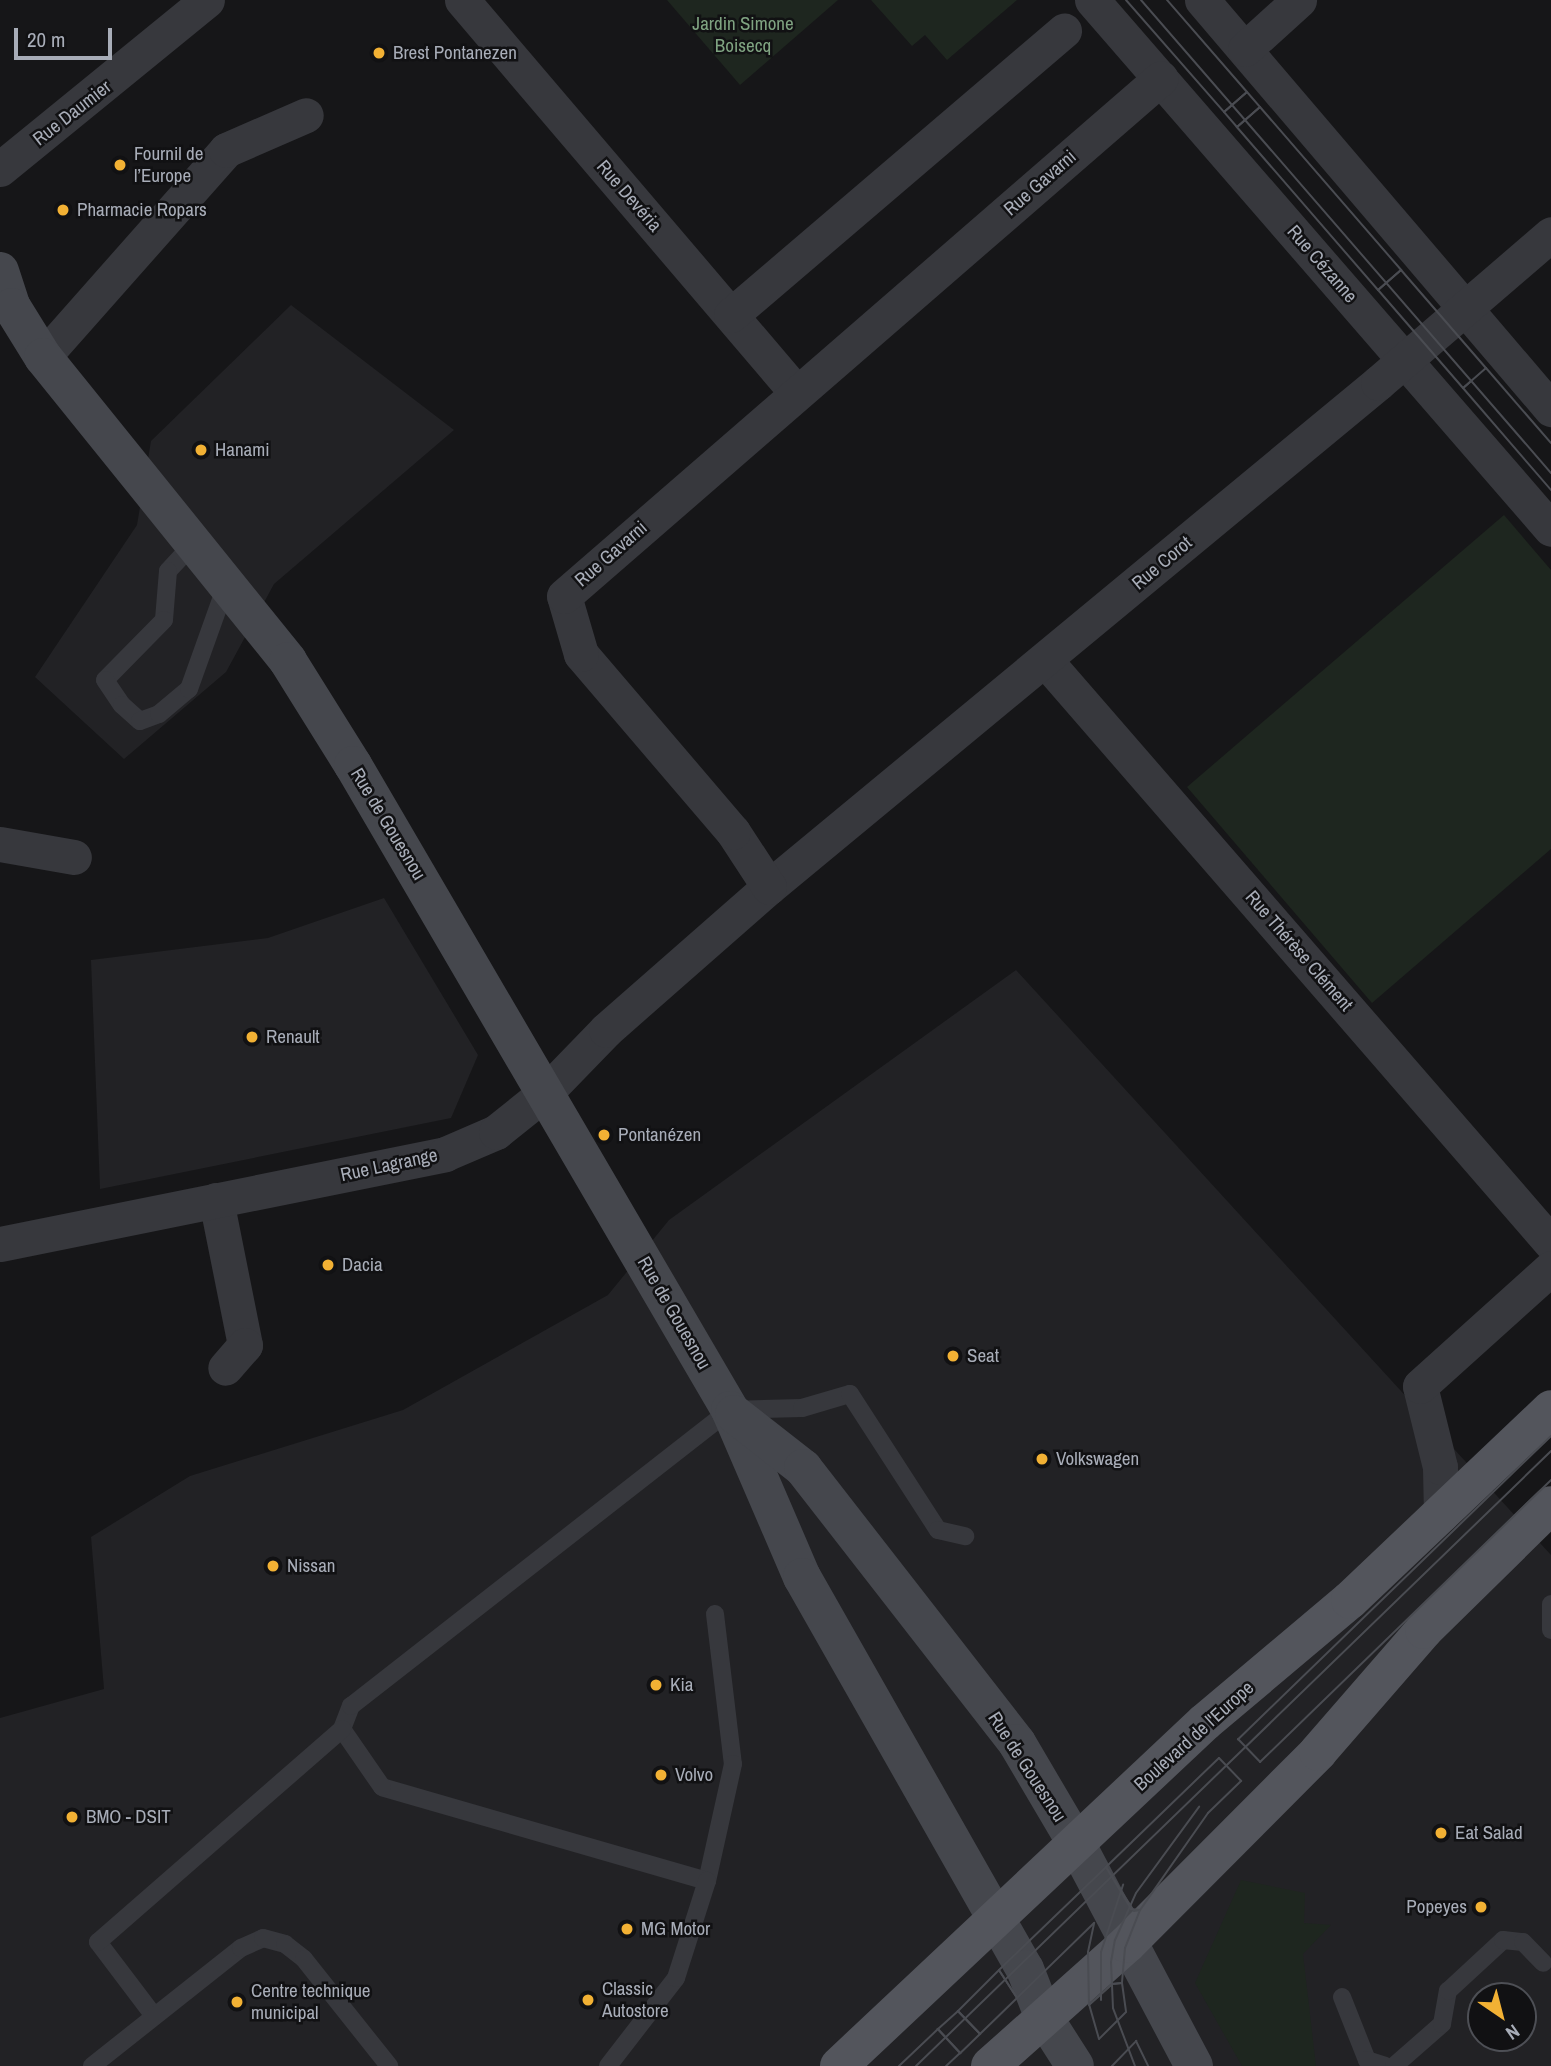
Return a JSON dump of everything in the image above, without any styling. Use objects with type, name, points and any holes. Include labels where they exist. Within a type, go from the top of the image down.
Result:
[{"type":"main road","name":"Boulevard de l'Europe","points":[[839,2066],[1205,1722],[1350,1600],[1551,1409]]},
{"type":"main road","points":[[990,2066],[1127,1944],[1318,1752],[1424,1630],[1551,1504]]},
{"type":"street","name":"Rue Daumier","points":[[0,169],[207,0]]},
{"type":"street","name":"Rue Devéria","points":[[461,0],[796,392]]},
{"type":"street","name":"Rue Cézanne","points":[[1092,0],[1551,529]]},
{"type":"street","points":[[1202,0],[1551,409]]},
{"type":"street","points":[[1245,49],[1299,0]]},
{"type":"street","points":[[731,315],[1064,31]]},
{"type":"street","name":"Rue Gavarni","points":[[769,887],[733,832],[581,654],[564,596],[1161,78]]},
{"type":"street","points":[[43,357],[226,150],[306,115]]},
{"type":"street","name":"Rue Corot","points":[[769,887],[1406,360],[1551,234]]},
{"type":"street","name":"Rue de Gouesnou","points":[[0,271],[6,309],[227,583],[303,684],[547,1092],[730,1410],[802,1577],[1026,1969],[1043,2016],[1075,2066]]},
{"type":"street","name":"Rue Thérèse Clément","points":[[1045,660],[1551,1243]]},
{"type":"street","points":[[0,844],[74,857]]},
{"type":"street","points":[[547,1092],[606,1030],[769,887]]},
{"type":"street","name":"Rue Lagrange","points":[[0,1244],[445,1154],[496,1132],[547,1092]]},
{"type":"street","points":[[216,1200],[245,1345],[225,1368]]},
{"type":"street","points":[[1441,1515],[1440,1467],[1420,1386],[1551,1268]]},
{"type":"street","name":"Rue de Gouesnou","points":[[730,1410],[803,1468],[1017,1743],[1077,1845],[1127,1944],[1194,2066]]},
{"type":"lane","points":[[194,543],[168,570],[164,620],[105,680],[140,722],[159,714],[189,689],[227,583]]},
{"type":"lane","points":[[154,2016],[99,1942],[342,1729],[351,1706],[730,1410],[802,1408],[850,1394],[938,1531],[965,1536]]},
{"type":"lane","points":[[1551,1604],[1551,1630]]},
{"type":"lane","points":[[608,2066],[676,1978],[707,1881],[733,1764],[715,1614]]},
{"type":"lane","points":[[342,1729],[382,1787],[707,1881]]},
{"type":"lane","points":[[92,2066],[241,1948],[263,1938],[285,1944],[304,1959],[389,2066]]},
{"type":"lane","points":[[1394,2066],[1443,2024],[1448,1991],[1503,1940],[1523,1942],[1543,1964]]},
{"type":"lane","points":[[1342,1997],[1367,2060],[1385,2066]]},
{"type":"shaded area","points":[[291,305],[454,430],[274,584],[226,672],[124,759],[35,677],[137,525],[151,441]]},
{"type":"shaded area","points":[[384,898],[478,1055],[451,1118],[100,1189],[91,960],[268,938]]},
{"type":"shaded area","points":[[1016,970],[1551,1555],[1551,2066],[0,2066],[0,1718],[104,1689],[91,1537],[190,1476],[403,1410],[608,1295],[669,1220]]},
{"type":"green space","name":"Jardin Simone Boisecq","points":[[667,0],[838,0],[740,85]]},
{"type":"green space","points":[[871,0],[1017,0],[947,60],[925,35],[912,46]]},
{"type":"green space","points":[[1504,515],[1551,570],[1551,849],[1372,1003],[1187,787]]},
{"type":"green space","points":[[1241,1880],[1305,1893],[1304,1923],[1331,1925],[1303,1954],[1316,2066],[1242,2066],[1195,1983]]},
{"type":"tram line","points":[[1126,0],[1224,112],[1247,92],[1167,0]]},
{"type":"tram line","points":[[1141,0],[1551,473]]},
{"type":"tram line","points":[[1260,107],[1237,127],[1224,112],[1247,92],[1260,107],[1401,270],[1378,290],[1237,127],[1260,107]]},
{"type":"tram line","points":[[1486,368],[1463,388],[1378,290],[1401,270],[1486,368],[1551,443]]},
{"type":"tram line","points":[[1470,382],[1463,388],[1551,490]]},
{"type":"tram line","points":[[1551,1436],[1238,1739],[1260,1762],[1551,1480]]},
{"type":"tram line","points":[[916,2066],[1551,1451]]},
{"type":"tram line","points":[[1219,1758],[1241,1781],[1208,1813],[1140,1910],[1134,1911],[1106,1867],[1219,1758]]},
{"type":"tram line","points":[[1135,2066],[1113,2008],[1111,1962],[1115,1940],[1136,1893],[1199,1807]]},
{"type":"tram line","points":[[1106,1867],[1131,1909],[1140,1910],[1125,1948],[1122,1983],[1112,1984],[1089,2005],[1088,1952],[1094,1923],[1017,1998],[999,1970],[1106,1867]]},
{"type":"tram line","points":[[1101,2000],[1101,1952],[1123,1885]]},
{"type":"tram line","points":[[999,1970],[1017,1998],[980,2034],[958,2011],[999,1970]]},
{"type":"tram line","points":[[1122,1983],[1126,2012],[1099,2039],[1089,2005],[1112,1984],[1122,1983]]},
{"type":"tram line","points":[[958,2011],[980,2034],[960,2053],[938,2029],[958,2011]]},
{"type":"tram line","points":[[899,2066],[938,2029],[960,2053],[946,2066]]},
{"type":"tram line","points":[[1112,2066],[1136,2041],[1148,2066]]},
{"type":"place","name":"Brest Pontanezen","points":[[379,53]]},
{"type":"place","name":"Fournil de l’Europe","points":[[120,165]]},
{"type":"place","name":"Pharmacie Ropars","points":[[63,210]]},
{"type":"place","name":"Hanami","points":[[201,450]]},
{"type":"place","name":"Renault","points":[[252,1037]]},
{"type":"place","name":"Pontanézen","points":[[604,1135]]},
{"type":"place","name":"Dacia","points":[[328,1265]]},
{"type":"place","name":"Seat","points":[[953,1356]]},
{"type":"place","name":"Volkswagen","points":[[1042,1459]]},
{"type":"place","name":"Nissan","points":[[273,1566]]},
{"type":"place","name":"Kia","points":[[656,1685]]},
{"type":"place","name":"Volvo","points":[[661,1775]]},
{"type":"place","name":"BMO - DSIT","points":[[72,1817]]},
{"type":"place","name":"Eat Salad","points":[[1441,1833]]},
{"type":"place","name":"Popeyes","points":[[1481,1907]]},
{"type":"place","name":"MG Motor","points":[[627,1929]]},
{"type":"place","name":"Classic Autostore","points":[[588,2000]]},
{"type":"place","name":"Centre technique municipal","points":[[237,2002]]}]
